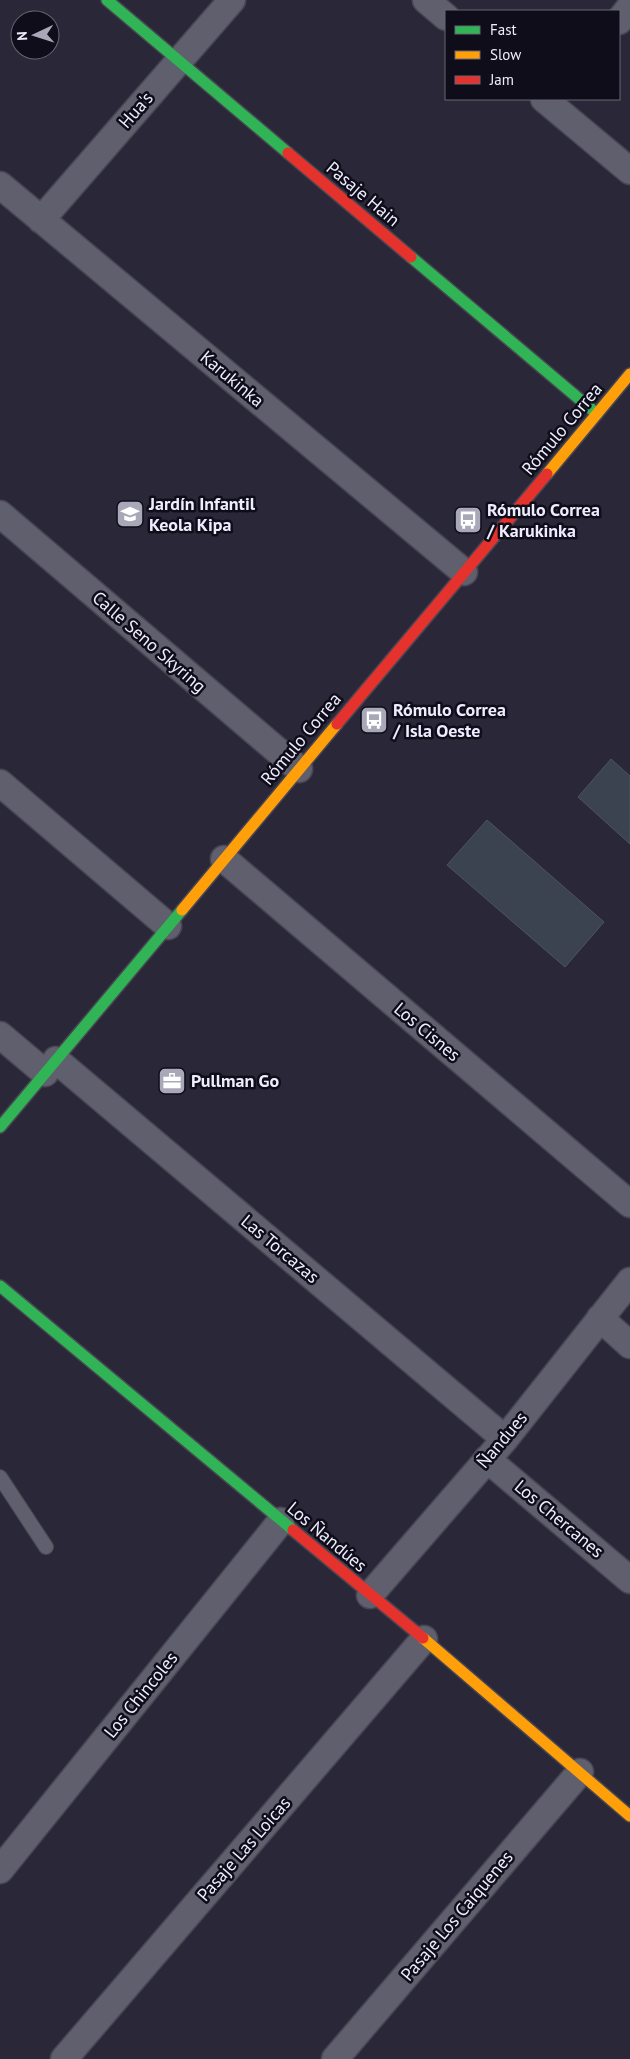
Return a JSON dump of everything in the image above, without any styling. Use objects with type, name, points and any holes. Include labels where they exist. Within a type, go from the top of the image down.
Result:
[{"type":"street","name":"Pasaje Hain","points":[[107,0],[597,414]]},
{"type":"street","name":"Hua's","points":[[41,220],[232,0]]},
{"type":"street","points":[[426,0],[445,16]]},
{"type":"street","points":[[620,20],[630,7]]},
{"type":"street","points":[[549,100],[630,171]]},
{"type":"street","name":"Karukinka","points":[[0,185],[464,572]]},
{"type":"street","name":"Rómulo Correa","points":[[0,1127],[630,374]]},
{"type":"street","name":"Calle Seno Skyring","points":[[0,514],[299,770]]},
{"type":"street","points":[[0,783],[168,926]]},
{"type":"street","name":"Los Cisnes","points":[[224,859],[630,1204]]},
{"type":"street","name":"Las Torcazas","points":[[0,1035],[51,1066],[505,1439]]},
{"type":"street","name":"Ñandues","points":[[370,1595],[505,1439],[630,1281]]},
{"type":"street","name":"Los Ñandúes","points":[[0,1286],[424,1639],[630,1816]]},
{"type":"street","points":[[600,1318],[630,1345]]},
{"type":"street","name":"Los Chercanes","points":[[487,1459],[630,1580]]},
{"type":"street","name":"Los Chincoles","points":[[3,1859],[281,1521]]},
{"type":"street","name":"Pasaje Las Loicas","points":[[64,2059],[424,1639]]},
{"type":"street","name":"Pasaje Los Caiquenes","points":[[335,2059],[580,1772]]},
{"type":"lane","points":[[0,1478],[46,1548]]},
{"type":"building","points":[[611,759],[630,776],[630,844],[578,797]]},
{"type":"building","points":[[487,820],[604,922],[565,967],[447,865]]},
{"type":"traffic: fast","points":[[107,0],[288,153]]},
{"type":"traffic: fast","points":[[411,257],[597,414]]},
{"type":"traffic: fast","points":[[0,1127],[182,910]]},
{"type":"traffic: fast","points":[[0,1286],[293,1530]]},
{"type":"traffic: slow","points":[[547,474],[630,374]]},
{"type":"traffic: slow","points":[[182,910],[337,724]]},
{"type":"traffic: slow","points":[[423,1638],[630,1816]]},
{"type":"traffic: jam","points":[[288,153],[411,257]]},
{"type":"traffic: jam","points":[[337,724],[547,474]]},
{"type":"traffic: jam","points":[[293,1530],[423,1638]]},
{"type":"place","name":"Jardín Infantil Keola Kipa","points":[[130,514]]},
{"type":"place","name":"Rómulo Correa / Karukinka","points":[[468,520]]},
{"type":"place","name":"Rómulo Correa / Isla Oeste","points":[[374,720]]},
{"type":"place","name":"Pullman Go","points":[[172,1081]]}]
